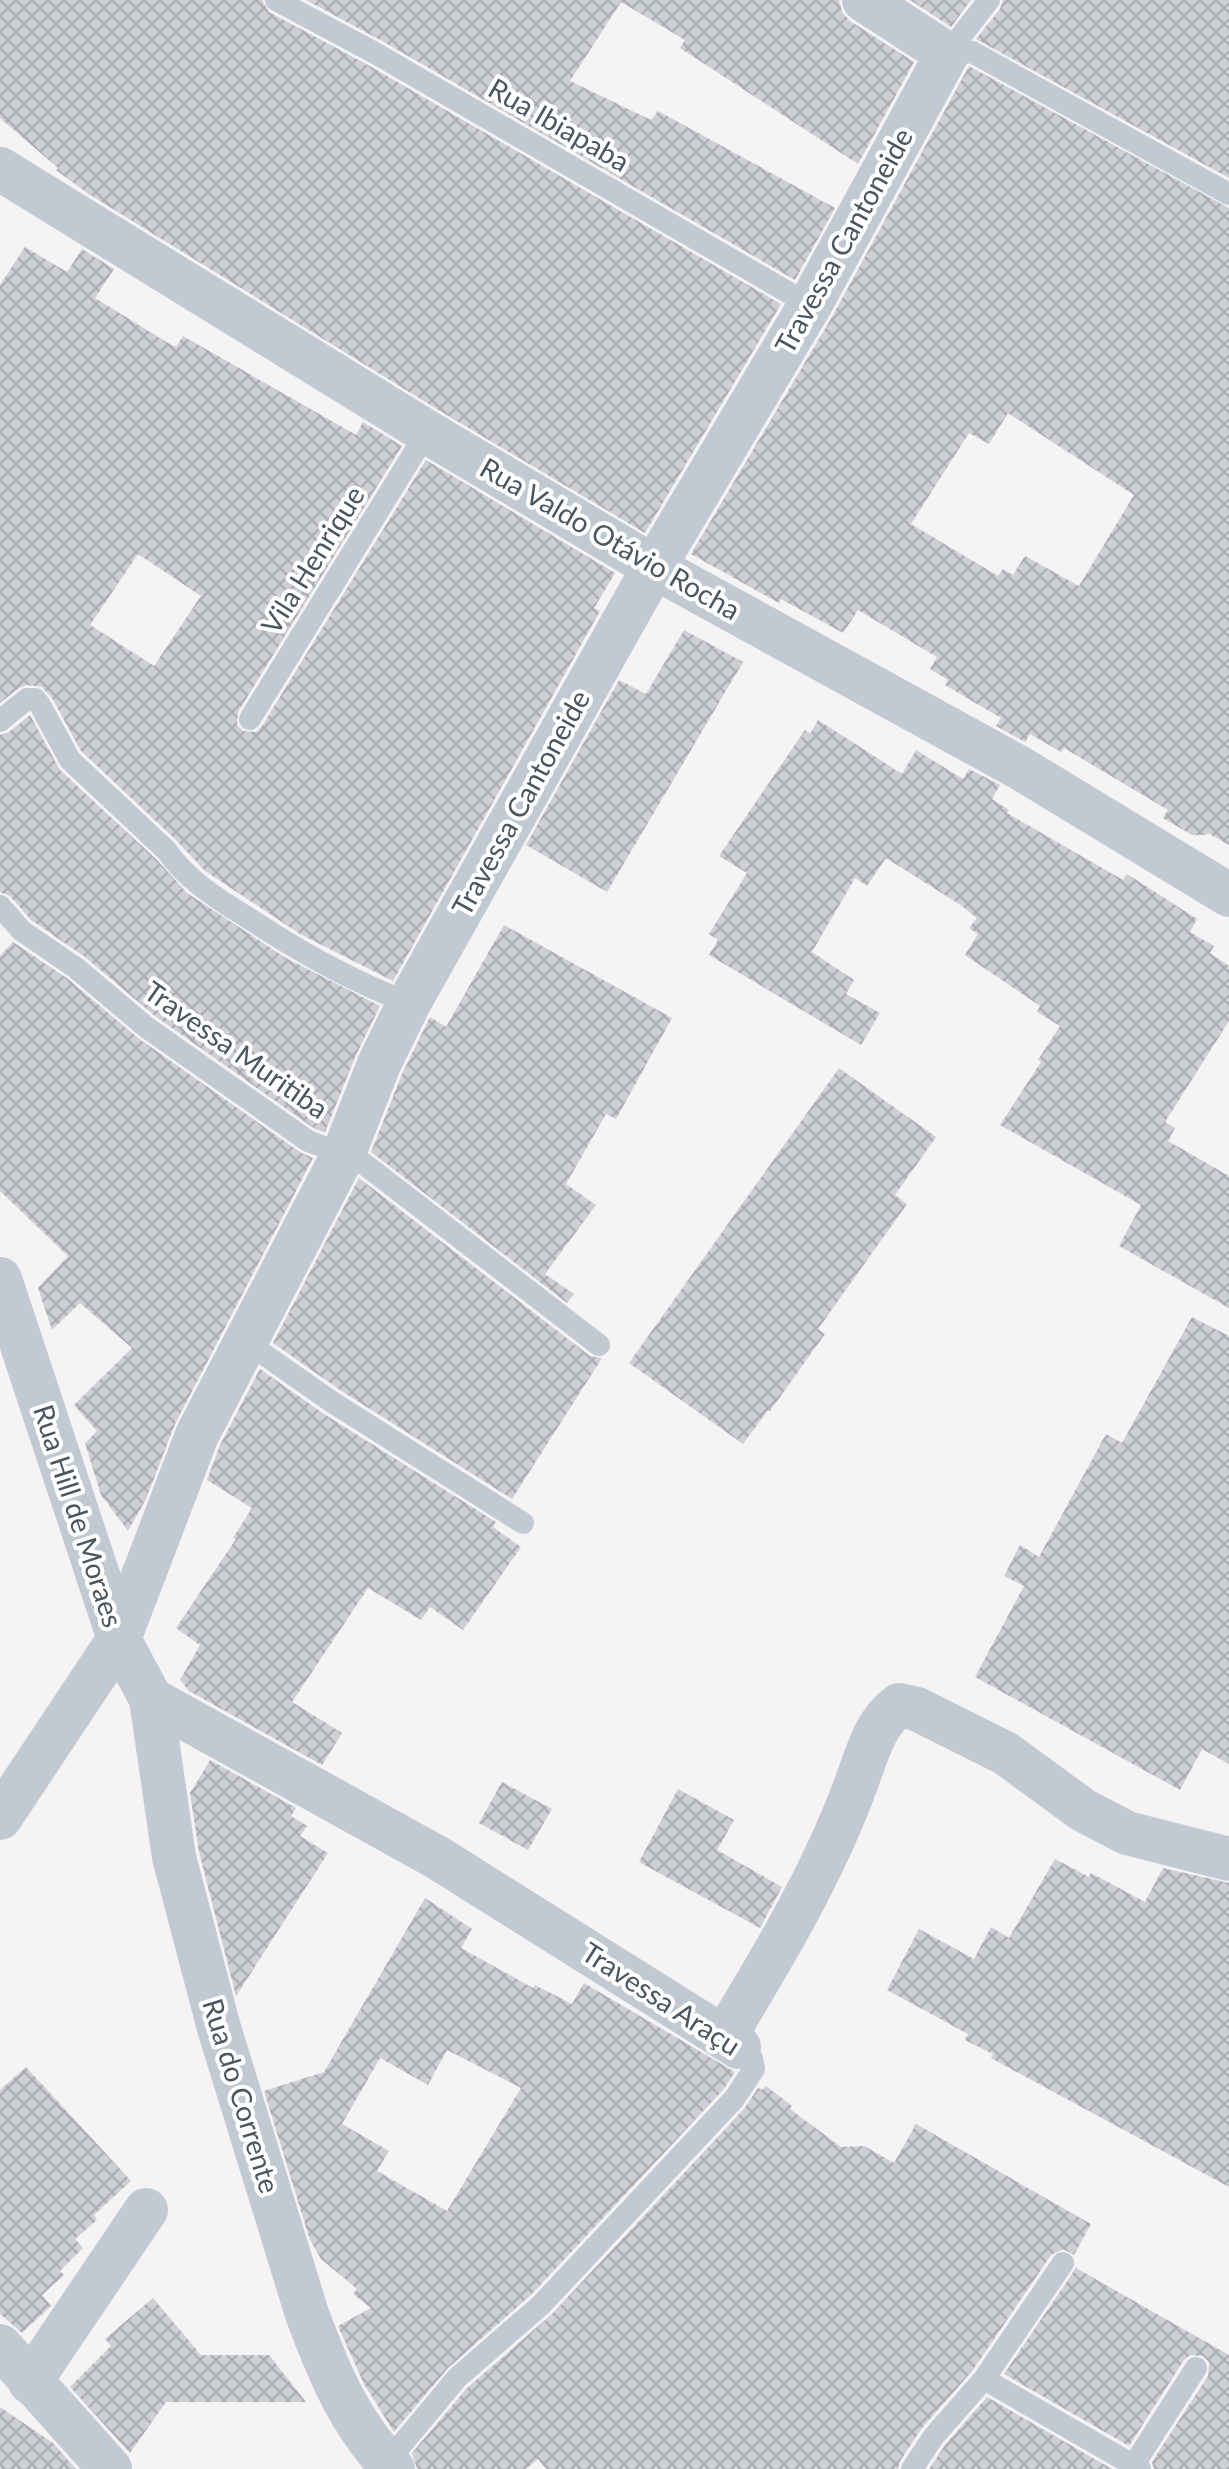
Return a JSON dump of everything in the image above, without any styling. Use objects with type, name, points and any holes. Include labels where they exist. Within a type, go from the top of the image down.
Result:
[{"type":"street","points":[[864,0],[947,54]]},
{"type":"street","name":"Travessa Cantoneide","points":[[119,1639],[197,1435],[344,1153],[379,1064],[409,1003],[654,567],[810,305],[947,54]]},
{"type":"street","name":"Rua Valdo Otávio Rocha","points":[[0,169],[427,432],[654,567],[1020,768],[1229,895]]},
{"type":"street","name":"Rua Hill de Moraes","points":[[0,1279],[119,1639],[8,1791]]},
{"type":"street","points":[[119,1639],[151,1699]]},
{"type":"street","name":"Travessa Araçu","points":[[151,1699],[438,1858],[731,2042]]},
{"type":"street","name":"Rua do Corrente","points":[[151,1699],[174,1857],[219,2028],[307,2314],[324,2360],[354,2421],[390,2465]]},
{"type":"street","points":[[731,2042],[834,1842],[874,1736],[887,1714],[899,1705],[917,1709],[1005,1753],[1083,1810],[1127,1833],[1229,1859]]},
{"type":"street","points":[[30,2382],[146,2210]]},
{"type":"street","points":[[0,2346],[110,2469]]},
{"type":"lane","name":"Rua Ibiapaba","points":[[276,0],[375,53],[810,305]]},
{"type":"lane","name":"Travessa Cantoneide","points":[[947,54],[989,0]]},
{"type":"lane","points":[[947,54],[972,52],[1229,194]]},
{"type":"lane","name":"Vila Henrique","points":[[250,719],[427,432]]},
{"type":"lane","points":[[0,721],[27,699],[35,699],[70,760],[166,850],[175,864],[214,897],[295,949],[366,987],[409,1003]]},
{"type":"lane","name":"Travessa Muritiba","points":[[0,906],[22,931],[76,968],[146,1027],[308,1141],[359,1160],[599,1345]]},
{"type":"lane","points":[[245,1341],[332,1402],[523,1523]]},
{"type":"lane","name":"Travessa Araçu","points":[[390,2465],[457,2378],[541,2305],[734,2099],[754,2069],[752,2058],[731,2042]]},
{"type":"lane","points":[[912,2469],[934,2436],[984,2379],[1063,2263]]},
{"type":"lane","points":[[984,2379],[1135,2468],[1196,2368]]},
{"type":"building","points":[[0,0],[262,0],[269,12],[368,65],[781,304],[645,533],[440,411],[87,193],[56,170],[58,168],[0,118]]},
{"type":"building","points":[[306,0],[839,0],[842,12],[850,21],[914,62],[858,164],[680,48],[685,40],[621,2],[570,81],[651,120],[658,111],[835,208],[795,280]]},
{"type":"building","points":[[910,0],[971,0],[951,27]]},
{"type":"building","points":[[1003,0],[1229,0],[1229,178],[976,39],[1000,9]]},
{"type":"building","points":[[969,66],[1229,208],[1229,845],[1208,833],[1192,835],[1163,818],[1168,810],[1064,748],[1061,752],[1030,734],[1025,742],[996,726],[1001,718],[945,685],[948,680],[930,669],[937,657],[858,610],[843,633],[781,599],[779,603],[691,554],[832,317]],"holes":[[[1008,413],[1134,495],[1079,586],[1025,556],[1013,575],[1003,569],[998,576],[911,524],[969,433],[989,444]]]},
{"type":"building","points":[[25,247],[67,272],[82,249],[114,269],[95,298],[168,343],[176,347],[183,336],[356,435],[363,422],[402,446],[238,712],[237,725],[243,731],[256,732],[262,726],[426,460],[615,573],[594,608],[600,611],[393,981],[300,934],[205,871],[81,751],[52,698],[42,687],[27,685],[19,688],[0,703],[0,285]],"holes":[[[138,554],[201,596],[154,666],[90,625]]]},
{"type":"building","points":[[684,630],[743,662],[607,892],[526,845],[619,680],[646,694]]},
{"type":"building","points":[[30,715],[60,770],[156,859],[187,893],[286,958],[380,1006],[325,1132],[315,1129],[155,1016],[85,957],[31,920],[10,896],[0,892],[0,735],[9,732]]},
{"type":"building","points":[[818,720],[902,774],[916,750],[963,779],[969,769],[1000,785],[992,799],[1009,810],[1007,813],[1123,880],[1127,874],[1197,919],[1190,932],[1214,946],[1210,953],[1229,966],[1229,1021],[1165,1122],[1175,1128],[1168,1141],[1229,1176],[1229,1308],[1119,1246],[1141,1205],[1000,1125],[1041,1062],[1038,1060],[1060,1026],[1037,1012],[1040,1006],[965,955],[978,934],[969,928],[977,918],[959,904],[886,858],[867,886],[855,878],[812,952],[854,980],[846,994],[880,1013],[861,1045],[709,955],[718,940],[709,934],[747,873],[719,856],[805,730],[810,734]]},
{"type":"building","points":[[504,925],[672,1018],[616,1119],[606,1114],[566,1184],[596,1205],[545,1274],[574,1294],[567,1303],[371,1152],[402,1074],[430,1017],[446,1027]]},
{"type":"building","points":[[13,942],[68,979],[138,1038],[300,1152],[313,1158],[175,1424],[146,1499],[128,1531],[101,1495],[85,1443],[97,1431],[74,1405],[132,1348],[80,1303],[52,1330],[38,1288],[68,1256],[0,1191],[0,956]]},
{"type":"building","points":[[839,1068],[936,1137],[895,1195],[907,1204],[818,1329],[825,1334],[743,1444],[629,1363]]},
{"type":"building","points":[[359,1178],[590,1356],[602,1358],[512,1499],[340,1390],[273,1343]]},
{"type":"building","points":[[1192,1317],[1229,1336],[1229,1764],[1202,1749],[1180,1790],[975,1677],[1024,1586],[1004,1576],[1020,1545],[1039,1557],[1106,1434],[1122,1443]]},
{"type":"building","points":[[260,1369],[324,1414],[496,1522],[493,1527],[521,1547],[463,1630],[430,1607],[421,1620],[368,1588],[292,1702],[342,1733],[322,1765],[189,1691],[180,1680],[200,1645],[176,1628],[236,1539],[233,1538],[252,1508],[207,1480],[220,1445]]},
{"type":"building","points":[[210,1760],[296,1808],[291,1816],[307,1826],[300,1836],[328,1853],[236,1996],[199,1852],[190,1793]]},
{"type":"building","points":[[502,1782],[552,1809],[528,1850],[479,1823]]},
{"type":"building","points":[[678,1789],[734,1820],[717,1850],[782,1887],[760,1928],[639,1862]]},
{"type":"building","points":[[1055,1859],[1089,1877],[1091,1873],[1145,1902],[1163,1868],[1229,1883],[1229,2187],[991,2058],[993,2054],[965,2040],[968,2034],[887,1990],[919,1929],[974,1959],[991,1927],[1009,1938]]},
{"type":"building","points":[[425,1898],[472,1929],[461,1948],[533,1988],[535,1985],[572,2004],[584,1983],[735,2072],[723,2090],[531,2295],[448,2368],[394,2432],[364,2384],[338,2326],[371,2308],[353,2294],[357,2289],[321,2259],[310,2240],[264,2091],[324,2072]],"holes":[[[447,2050],[521,2088],[447,2211],[377,2171],[389,2151],[342,2124],[380,2058],[428,2085]]]},
{"type":"building","points":[[26,2067],[131,2181],[94,2215],[97,2220],[75,2239],[83,2248],[60,2271],[64,2275],[42,2295],[51,2306],[22,2333],[0,2314],[0,2090]]},
{"type":"building","points":[[766,2086],[792,2106],[790,2109],[841,2147],[864,2146],[894,2163],[916,2124],[1091,2224],[1074,2255],[1063,2249],[1051,2255],[973,2370],[922,2428],[898,2469],[546,2469],[538,2459],[526,2469],[417,2469],[412,2453],[467,2388],[551,2315],[744,2109],[758,2088],[762,2090]]},
{"type":"building","points":[[1076,2268],[1229,2355],[1229,2469],[1154,2469],[1152,2462],[1208,2376],[1209,2362],[1203,2356],[1190,2355],[1184,2360],[1129,2446],[1004,2374]]},
{"type":"building","points":[[153,2298],[201,2355],[269,2355],[306,2402],[166,2402],[130,2453],[70,2387],[111,2346],[105,2339]]},
{"type":"building","points":[[987,2397],[1112,2469],[929,2469],[945,2445]]},
{"type":"building","points":[[0,2407],[53,2443],[76,2469],[0,2469]]}]
